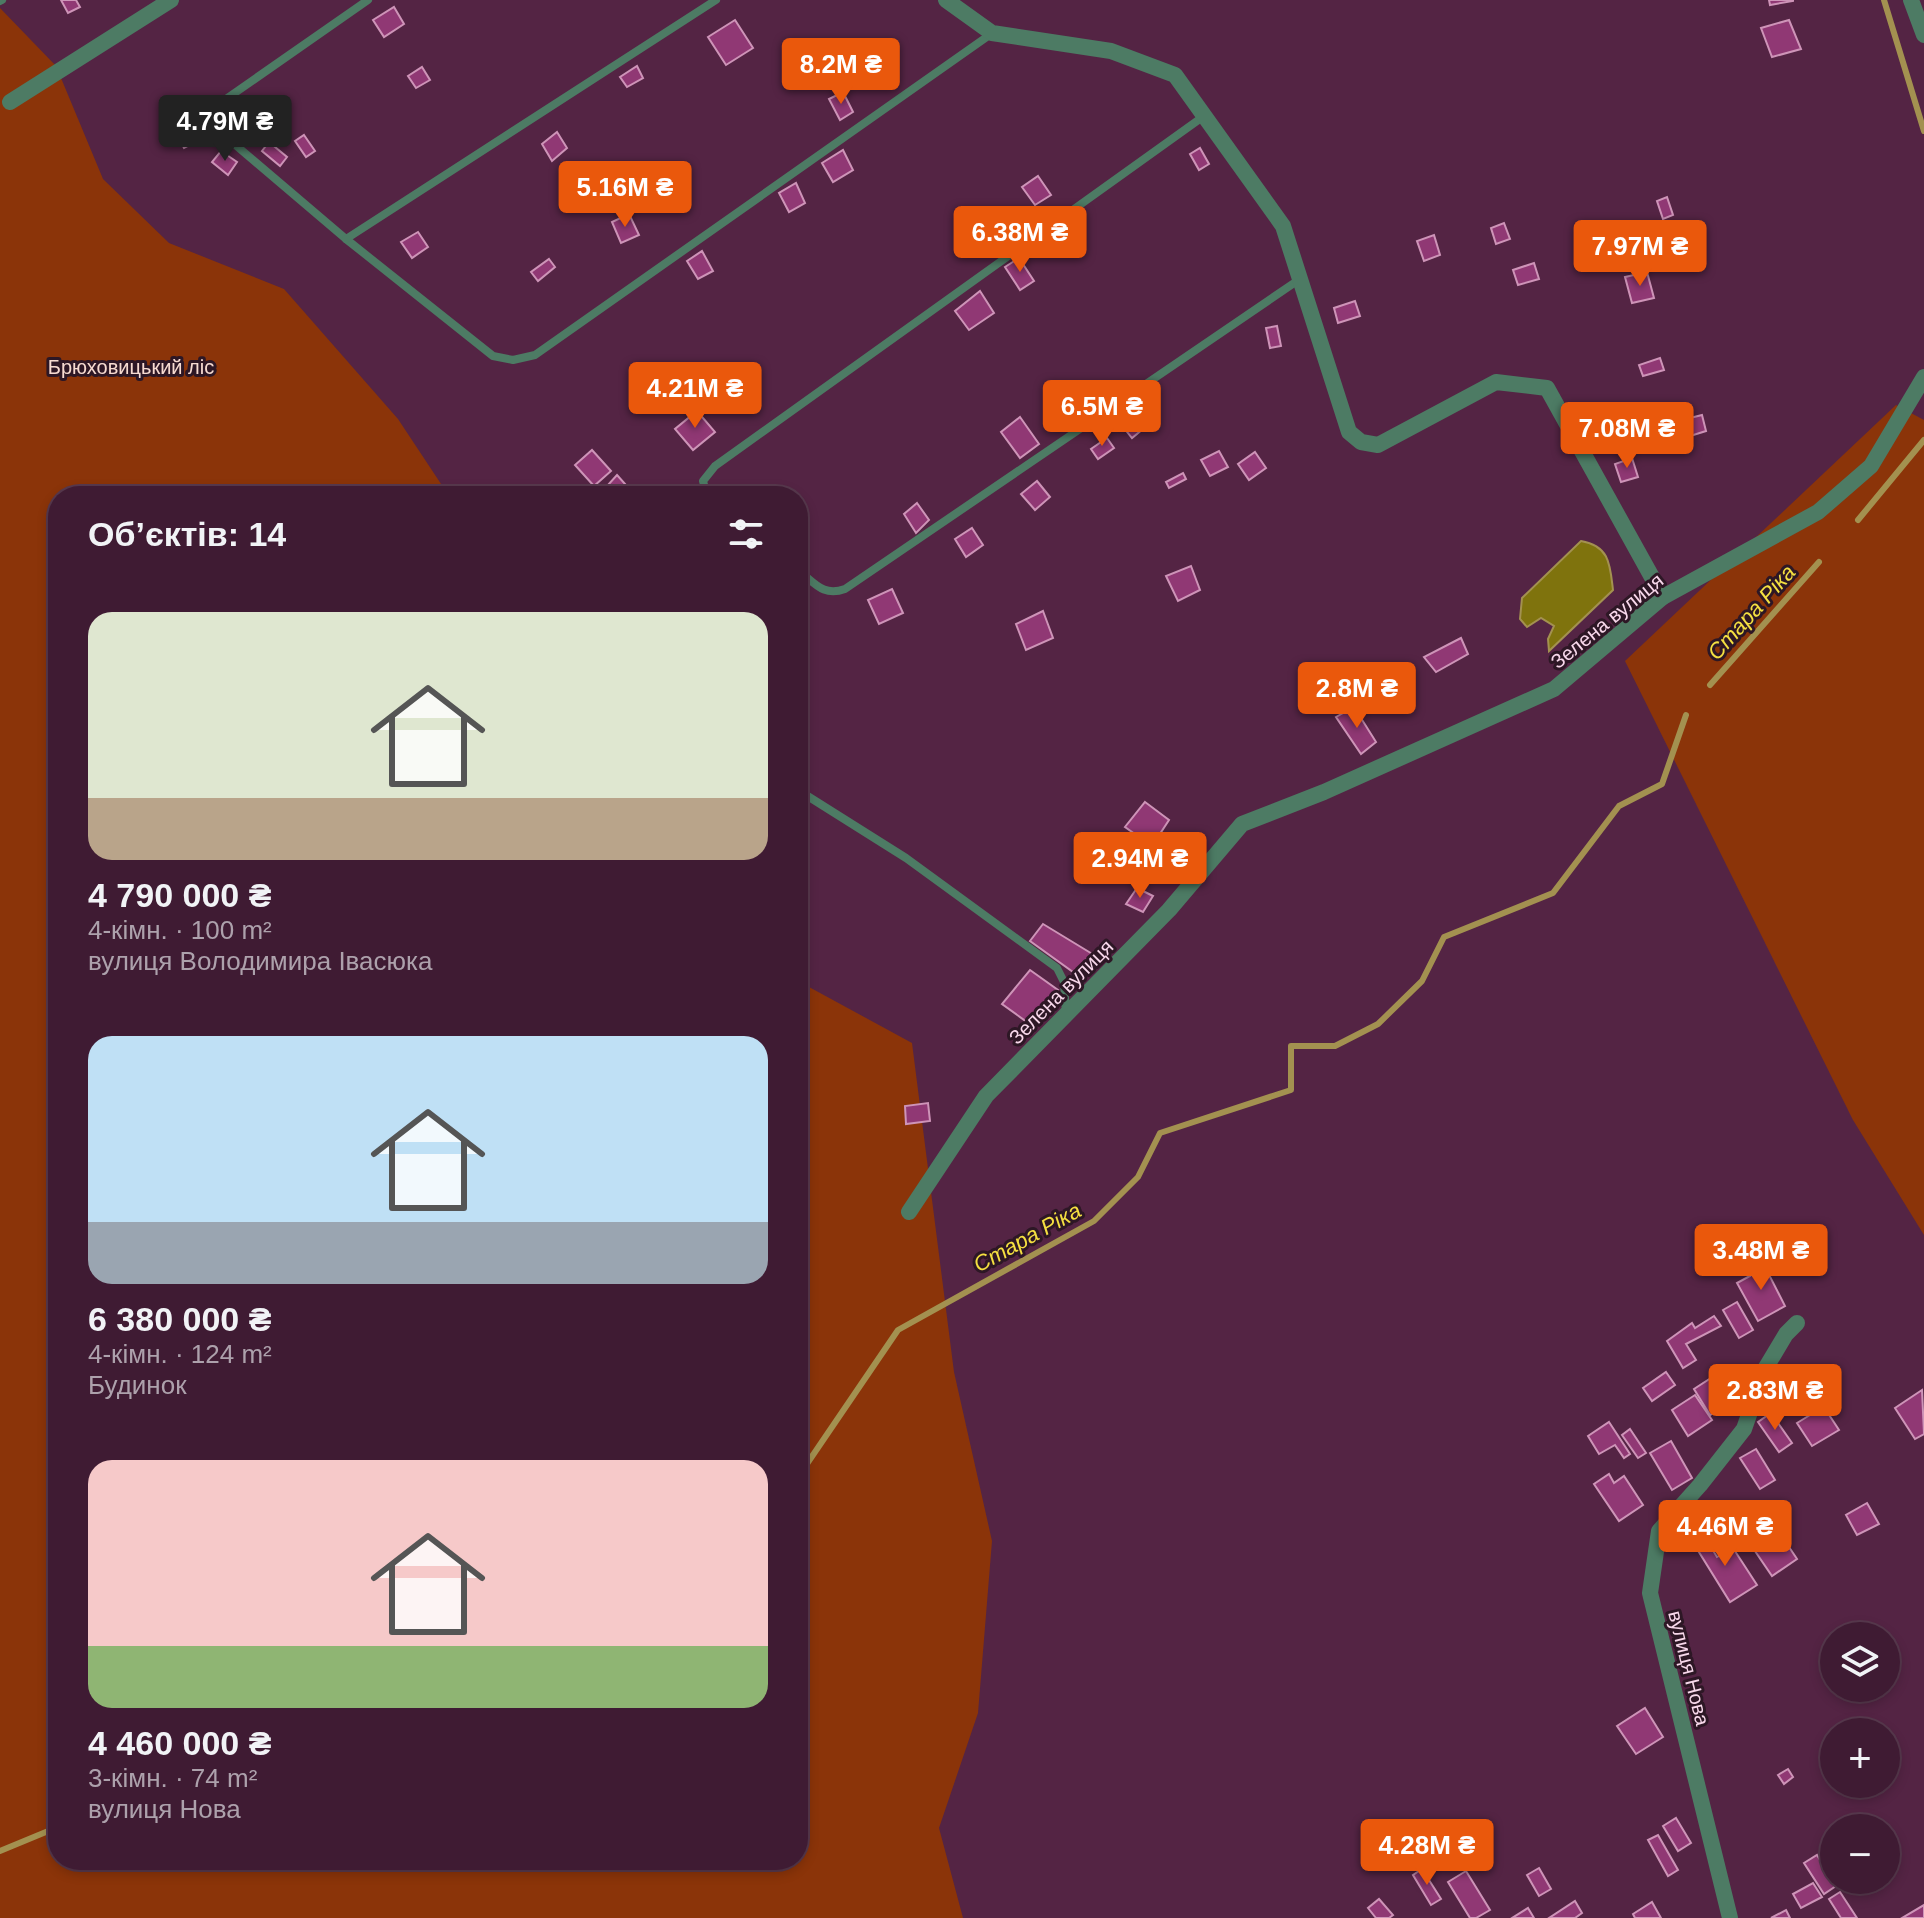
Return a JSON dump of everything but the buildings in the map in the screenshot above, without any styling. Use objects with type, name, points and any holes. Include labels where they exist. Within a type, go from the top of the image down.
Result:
[{"type":"street","points":[[10,102],[171,0]]},
{"type":"street","points":[[946,0],[992,33],[1111,51],[1175,75],[1283,226],[1349,432],[1361,442],[1378,445],[1496,382],[1547,388],[1663,597]]},
{"type":"street","points":[[1911,0],[1924,35]]},
{"type":"street","name":"Зелена вулиця","points":[[909,1212],[986,1096],[1169,910],[1242,824],[1324,792],[1554,689],[1663,597],[1818,512],[1871,466],[1924,377]]},
{"type":"street","name":"вулиця Нова","points":[[1730,1918],[1650,1593],[1659,1531],[1744,1429],[1765,1369],[1786,1334],[1797,1323]]},
{"type":"lane","points":[[368,0],[216,106],[214,118],[219,131],[346,239],[493,356],[513,360],[535,355],[992,33]]},
{"type":"lane","points":[[346,239],[716,0]]},
{"type":"lane","points":[[704,486],[703,481],[715,466],[1204,116]]},
{"type":"lane","points":[[808,578],[833,594],[845,589],[1301,279]]},
{"type":"lane","points":[[808,796],[906,858],[1057,968],[1064,982],[1066,1014]]},
{"type":"green space","name":"Брюховицький ліс","points":[[0,8],[56,66],[103,179],[169,243],[284,289],[398,419],[442,486],[48,486],[48,1870],[808,1870],[808,986],[912,1043],[954,1372],[992,1541],[978,1713],[939,1828],[963,1918],[0,1918]]},
{"type":"green space","points":[[1896,405],[1924,420],[1924,1235],[1853,1120],[1625,661]]},
{"type":"shaded area","points":[[1581,541],[1598,547],[1607,558],[1613,590],[1549,651],[1548,639],[1554,626],[1541,618],[1527,627],[1520,619],[1522,598]]},
{"type":"waterway","name":"Стара Ріка","points":[[1884,0],[1924,131]]},
{"type":"waterway","name":"Стара Ріка","points":[[1858,520],[1924,440]]},
{"type":"waterway","name":"Стара Ріка","points":[[1710,685],[1819,562]]},
{"type":"waterway","name":"Стара Ріка","points":[[808,1462],[898,1330],[1094,1221],[1138,1177],[1160,1133],[1291,1090],[1291,1046],[1335,1046],[1378,1024],[1422,981],[1444,937],[1553,893],[1619,806],[1662,784],[1686,715]]},
{"type":"waterway","name":"Стара Ріка","points":[[0,1851],[48,1831]]}]
